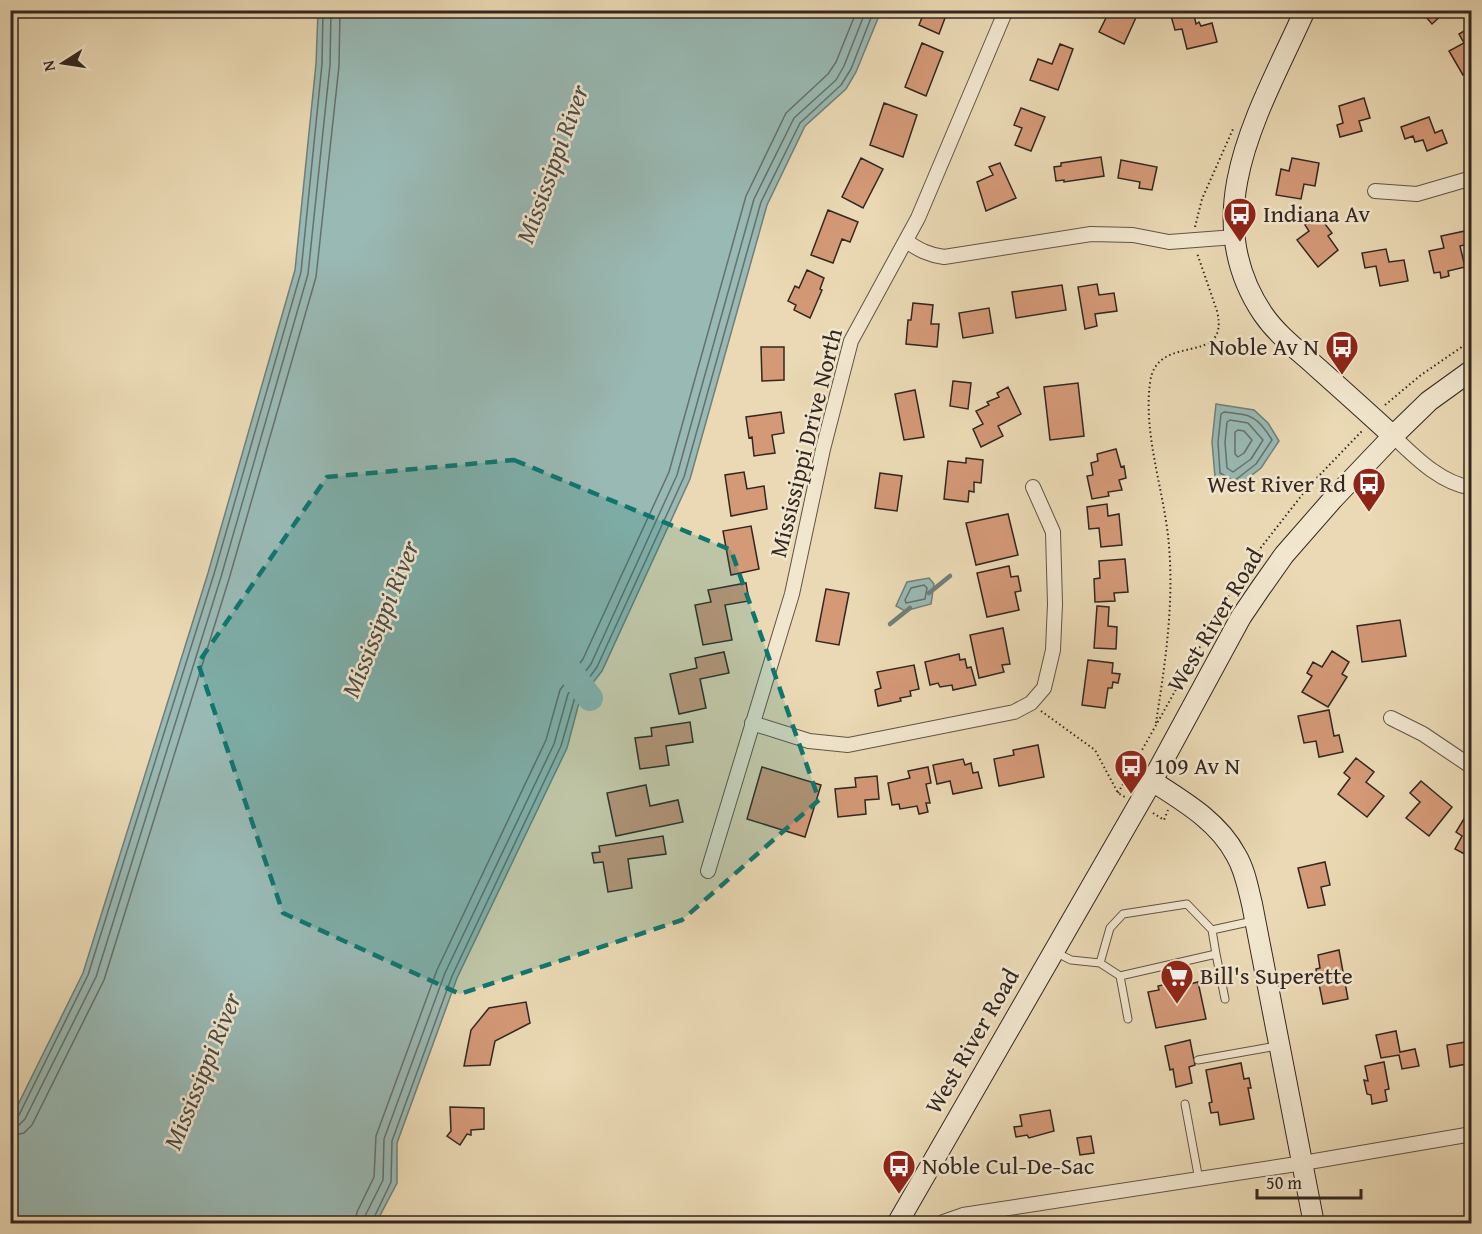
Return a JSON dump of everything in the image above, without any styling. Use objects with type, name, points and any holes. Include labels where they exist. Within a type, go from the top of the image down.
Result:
[{"type":"main road","points":[[1305,10],[1250,133],[1240,161],[1235,191],[1235,237],[1245,279],[1264,315],[1285,339],[1393,435]]},
{"type":"main road","name":"West River Road","points":[[897,1224],[1152,781],[1241,617],[1284,555],[1393,435],[1429,401],[1472,370]]},
{"type":"main road","points":[[1152,781],[1212,823],[1228,842],[1243,870],[1256,921],[1314,1224]]},
{"type":"street","name":"Mississippi Drive North","points":[[708,871],[792,594],[823,449],[851,341],[918,218],[1006,10]]},
{"type":"street","points":[[1375,191],[1417,194],[1472,178]]},
{"type":"street","points":[[906,241],[921,252],[944,257],[1091,234],[1133,235],[1169,242],[1235,237]]},
{"type":"street","points":[[1393,435],[1434,471],[1447,479],[1472,488]]},
{"type":"street","points":[[753,723],[809,741],[848,745],[1014,712],[1031,703],[1044,688],[1053,650],[1055,604],[1053,532],[1033,487]]},
{"type":"street","points":[[1391,718],[1423,734],[1472,767]]},
{"type":"street","points":[[943,1222],[963,1215],[1303,1164],[1472,1134]]},
{"type":"lane","points":[[1100,963],[1110,928],[1123,914],[1186,904],[1212,930],[1225,999]]},
{"type":"lane","points":[[1212,930],[1256,921]]},
{"type":"lane","points":[[1053,950],[1071,960],[1100,963],[1120,976],[1216,954]]},
{"type":"lane","points":[[1120,976],[1128,1019]]},
{"type":"lane","points":[[1198,1060],[1280,1045]]},
{"type":"lane","points":[[1185,1104],[1199,1180]]},
{"type":"path","points":[[1031,703],[1095,750],[1118,793],[1155,726],[1169,635],[1169,548],[1151,428],[1150,381],[1154,368],[1161,358],[1174,352],[1203,347],[1210,343],[1220,320],[1197,251]]},
{"type":"path","points":[[1383,406],[1421,375],[1472,340]]},
{"type":"highlighted area","points":[[514,460],[731,550],[819,800],[682,920],[460,994],[283,913],[198,663],[327,477]]},
{"type":"water","name":"Mississippi River","points":[[318,11],[881,11],[856,72],[846,89],[805,126],[767,205],[690,479],[602,671],[580,699],[567,748],[457,978],[397,1143],[397,1183],[376,1223],[11,1223],[11,1119],[83,973],[208,573],[295,270],[316,64]]},
{"type":"water","points":[[1216,404],[1254,410],[1268,423],[1279,441],[1261,468],[1234,489],[1215,477],[1212,442]]},
{"type":"water","points":[[929,578],[934,584],[931,604],[905,611],[896,606],[907,582]]},
{"type":"building","points":[[925,10],[948,10],[939,34],[919,25]]},
{"type":"building","points":[[1110,10],[1125,15],[1127,10],[1138,13],[1124,44],[1099,32]]},
{"type":"building","points":[[1193,10],[1196,24],[1199,22],[1201,26],[1212,23],[1217,42],[1187,49],[1182,29],[1175,30],[1171,16]]},
{"type":"building","points":[[1406,10],[1418,10],[1412,17]]},
{"type":"building","points":[[1420,10],[1452,10],[1447,16],[1445,12],[1432,24]]},
{"type":"building","points":[[1471,27],[1472,71],[1463,75],[1449,51],[1464,43],[1459,34]]},
{"type":"building","points":[[922,43],[943,52],[926,96],[905,87]]},
{"type":"building","points":[[1060,44],[1073,49],[1058,90],[1030,80],[1038,59],[1052,64]]},
{"type":"building","points":[[1364,98],[1370,118],[1359,121],[1362,131],[1340,137],[1337,125],[1343,123],[1339,106]]},
{"type":"building","points":[[884,103],[917,115],[903,157],[870,145]]},
{"type":"building","points":[[1021,108],[1045,117],[1031,151],[1015,145],[1022,128],[1014,125]]},
{"type":"building","points":[[1429,117],[1435,133],[1442,130],[1447,143],[1427,151],[1423,140],[1415,142],[1413,136],[1405,139],[1401,127]]},
{"type":"building","points":[[1101,157],[1104,176],[1064,182],[1064,180],[1056,181],[1054,167],[1061,166],[1061,163]]},
{"type":"building","points":[[861,158],[883,169],[863,208],[842,197]]},
{"type":"building","points":[[1292,158],[1319,163],[1315,186],[1304,184],[1301,199],[1276,195],[1281,169],[1289,171]]},
{"type":"building","points":[[1121,160],[1157,167],[1152,190],[1139,188],[1140,182],[1118,178]]},
{"type":"building","points":[[1000,163],[1016,198],[986,211],[977,182],[993,175],[989,167]]},
{"type":"building","points":[[828,210],[858,222],[850,242],[842,239],[833,263],[811,255]]},
{"type":"building","points":[[1318,215],[1332,233],[1328,236],[1338,250],[1318,267],[1297,240],[1309,231],[1305,225]]},
{"type":"building","points":[[1465,231],[1468,244],[1460,246],[1465,267],[1448,271],[1449,276],[1441,278],[1440,272],[1434,273],[1429,251],[1444,248],[1441,236]]},
{"type":"building","points":[[1386,249],[1389,262],[1404,260],[1408,281],[1380,286],[1376,266],[1365,268],[1362,253]]},
{"type":"building","points":[[807,270],[824,278],[820,289],[822,290],[810,318],[794,310],[796,305],[788,301],[795,286],[799,288]]},
{"type":"building","points":[[1097,284],[1099,295],[1114,293],[1117,311],[1095,314],[1097,326],[1085,329],[1078,287]]},
{"type":"building","points":[[1062,285],[1066,310],[1016,318],[1012,292]]},
{"type":"building","points":[[913,303],[933,305],[931,324],[939,324],[937,347],[906,344],[908,320],[911,320]]},
{"type":"building","points":[[989,308],[993,333],[963,338],[959,313]]},
{"type":"building","points":[[761,347],[784,347],[784,380],[762,381]]},
{"type":"building","points":[[953,381],[971,383],[968,409],[950,406]]},
{"type":"building","points":[[1078,383],[1084,436],[1050,440],[1044,387]]},
{"type":"building","points":[[1008,387],[1021,414],[998,426],[1003,436],[981,447],[973,429],[983,424],[976,411],[989,405],[987,402],[999,397],[997,393]]},
{"type":"building","points":[[915,390],[924,437],[904,440],[895,394]]},
{"type":"building","points":[[781,412],[784,433],[772,435],[775,453],[754,456],[752,437],[749,438],[746,417]]},
{"type":"building","points":[[1116,449],[1121,467],[1124,466],[1126,478],[1119,480],[1122,490],[1108,492],[1109,496],[1092,499],[1087,476],[1093,475],[1091,463],[1098,461],[1097,454]]},
{"type":"building","points":[[966,458],[983,460],[981,483],[974,482],[974,492],[969,491],[968,502],[944,499],[948,461],[966,463]]},
{"type":"building","points":[[744,472],[747,489],[764,486],[767,509],[731,516],[725,475]]},
{"type":"building","points":[[880,473],[902,476],[897,511],[875,508]]},
{"type":"building","points":[[1107,504],[1108,516],[1119,514],[1122,545],[1101,547],[1099,528],[1089,529],[1087,507]]},
{"type":"building","points":[[1008,514],[1018,555],[976,565],[966,523]]},
{"type":"building","points":[[751,526],[759,569],[731,575],[723,531]]},
{"type":"building","points":[[1125,559],[1128,592],[1114,593],[1115,601],[1095,602],[1094,579],[1100,578],[1099,561]]},
{"type":"building","points":[[1009,566],[1011,577],[1018,576],[1021,591],[1015,592],[1019,610],[987,617],[977,573]]},
{"type":"building","points":[[746,583],[749,601],[725,605],[732,640],[703,645],[695,605],[711,602],[708,590]]},
{"type":"building","points":[[826,589],[849,593],[839,645],[816,641]]},
{"type":"building","points":[[1097,606],[1109,607],[1108,626],[1117,627],[1116,649],[1094,648]]},
{"type":"building","points":[[1400,620],[1406,656],[1362,662],[1357,626]]},
{"type":"building","points":[[1003,628],[1010,664],[1002,665],[1004,672],[979,678],[970,635]]},
{"type":"building","points":[[1332,651],[1349,662],[1342,674],[1347,677],[1328,707],[1302,692],[1312,676],[1307,673],[1313,662],[1322,667]]},
{"type":"building","points":[[724,652],[729,673],[700,679],[706,708],[679,714],[670,674],[697,668],[695,658]]},
{"type":"building","points":[[959,654],[960,660],[965,659],[967,668],[971,667],[976,685],[953,690],[952,685],[940,687],[938,683],[930,685],[925,662]]},
{"type":"building","points":[[1088,660],[1113,663],[1112,673],[1120,674],[1118,683],[1113,682],[1112,688],[1108,688],[1105,708],[1082,705]]},
{"type":"building","points":[[914,665],[919,689],[910,691],[911,696],[900,698],[901,701],[878,706],[875,690],[881,688],[877,672]]},
{"type":"building","points":[[1329,710],[1334,736],[1339,735],[1343,752],[1319,757],[1316,741],[1304,743],[1298,716]]},
{"type":"building","points":[[690,722],[693,742],[666,746],[669,765],[640,769],[635,738],[652,736],[651,728]]},
{"type":"building","points":[[1038,745],[1044,777],[999,786],[994,759],[1014,755],[1013,750]]},
{"type":"building","points":[[1356,758],[1374,772],[1366,782],[1384,796],[1367,817],[1338,794],[1350,778],[1344,773]]},
{"type":"building","points":[[963,759],[965,765],[971,763],[973,773],[978,772],[982,788],[953,794],[950,781],[937,784],[933,765]]},
{"type":"building","points":[[762,767],[821,785],[805,837],[747,819]]},
{"type":"building","points":[[928,767],[931,783],[926,784],[930,803],[926,803],[928,812],[919,814],[917,806],[900,809],[899,804],[892,805],[888,783],[910,778],[908,771]]},
{"type":"building","points":[[877,776],[879,799],[865,800],[866,814],[838,817],[835,789],[856,787],[855,778]]},
{"type":"building","points":[[1421,781],[1452,807],[1429,836],[1406,818],[1420,802],[1410,793]]},
{"type":"building","points":[[646,785],[650,806],[678,800],[683,822],[616,836],[607,793]]},
{"type":"building","points":[[1465,817],[1472,821],[1472,858],[1455,849],[1462,836],[1456,832]]},
{"type":"building","points":[[663,836],[666,854],[628,859],[632,888],[608,892],[603,862],[594,863],[592,853],[600,852],[599,846]]},
{"type":"building","points":[[1325,862],[1330,885],[1321,887],[1325,905],[1308,908],[1298,868]]},
{"type":"building","points":[[1339,950],[1348,999],[1323,1004],[1316,969],[1320,968],[1318,955]]},
{"type":"building","name":"Bill's Superette","points":[[1181,981],[1182,986],[1198,982],[1206,1019],[1156,1028],[1148,992],[1159,990],[1158,986]]},
{"type":"building","points":[[526,1002],[530,1023],[495,1041],[490,1065],[464,1066],[471,1030],[489,1008]]},
{"type":"building","points":[[1396,1031],[1400,1052],[1415,1049],[1419,1066],[1402,1069],[1399,1055],[1381,1058],[1376,1035]]},
{"type":"building","points":[[1190,1040],[1195,1065],[1189,1067],[1192,1083],[1176,1087],[1165,1046]]},
{"type":"building","points":[[1472,1041],[1472,1063],[1450,1067],[1447,1045]]},
{"type":"building","points":[[1384,1062],[1389,1089],[1385,1090],[1387,1101],[1372,1104],[1371,1095],[1367,1094],[1364,1080],[1368,1081],[1365,1066]]},
{"type":"building","points":[[1241,1063],[1244,1079],[1249,1078],[1251,1088],[1248,1088],[1254,1119],[1220,1125],[1218,1112],[1211,1113],[1209,1103],[1212,1102],[1206,1070]]},
{"type":"building","points":[[450,1107],[484,1108],[484,1129],[471,1130],[471,1135],[467,1134],[460,1145],[447,1136],[451,1131]]},
{"type":"building","points":[[1050,1110],[1054,1131],[1029,1138],[1027,1135],[1016,1137],[1014,1127],[1022,1126],[1020,1115]]},
{"type":"building","points":[[1091,1136],[1094,1153],[1080,1155],[1077,1138]]},
{"type":"building","points":[[1426,1218],[1427,1224],[1398,1224]]},
{"type":"waterway","points":[[929,593],[950,576]]},
{"type":"waterway","points":[[890,624],[910,608]]},
{"type":"waterway","points":[[565,665],[590,698]]},
{"type":"place","name":"Indiana Av","points":[[1240,243]]},
{"type":"place","name":"Noble Av N","points":[[1342,376]]},
{"type":"place","name":"West River Rd","points":[[1369,513]]},
{"type":"place","name":"109 Av N","points":[[1131,795]]},
{"type":"place","name":"Bill's Superette","points":[[1177,1005]]},
{"type":"place","name":"Noble Cul-De-Sac","points":[[899,1195]]}]
